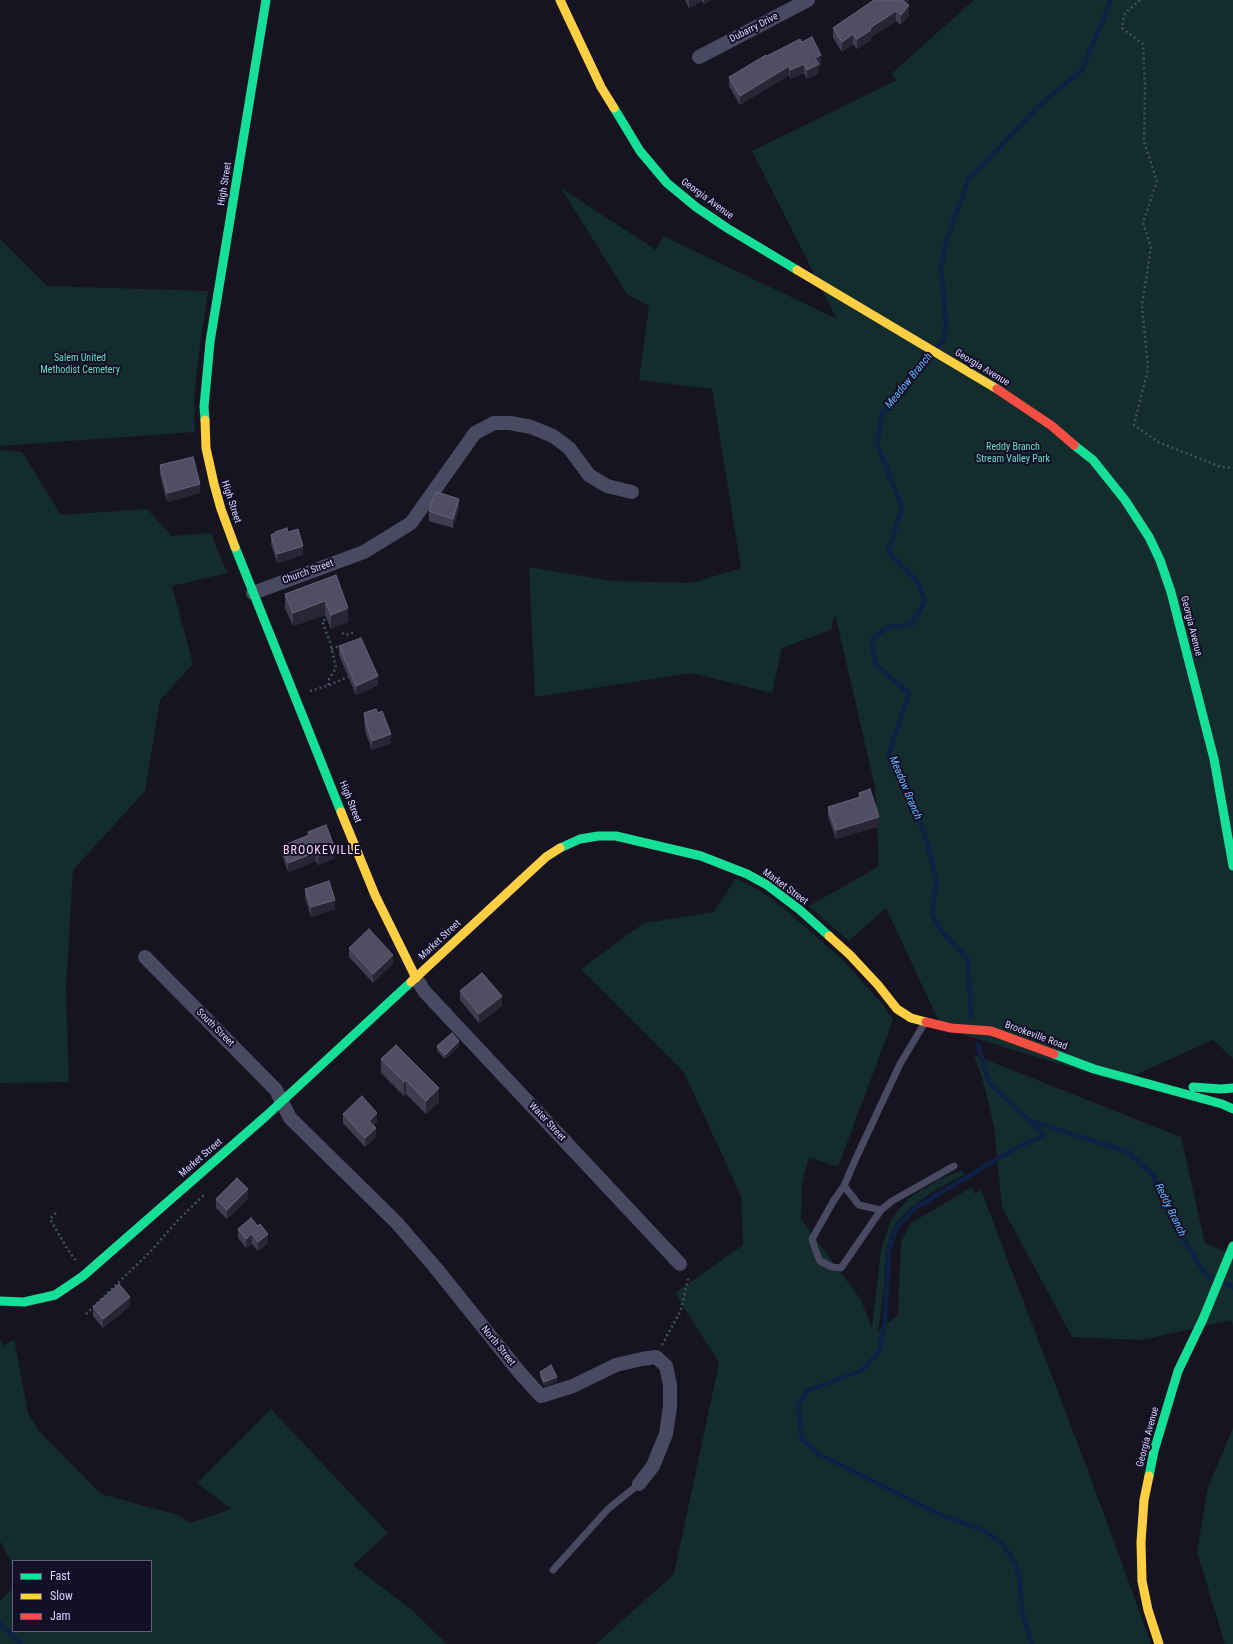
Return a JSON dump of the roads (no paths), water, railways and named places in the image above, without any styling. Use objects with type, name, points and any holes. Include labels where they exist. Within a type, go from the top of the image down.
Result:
[{"type":"main road","name":"High Street","points":[[266,0],[210,342],[204,407],[206,448],[214,484],[253,593],[375,895],[416,978]]},
{"type":"main road","name":"Georgia Avenue","points":[[560,0],[601,87],[640,151],[667,183],[696,207],[727,228],[1009,396],[1046,422],[1093,460],[1125,500],[1149,537],[1160,560],[1172,592],[1214,759],[1233,866]]},
{"type":"main road","name":"Market Street","points":[[0,1301],[24,1302],[55,1295],[83,1276],[282,1101],[546,857],[565,845],[580,839],[598,836],[616,836],[701,856],[747,874],[767,885],[800,910],[850,956],[878,985],[896,1009],[911,1018],[926,1022]]},
{"type":"main road","name":"Brookeville Road","points":[[926,1022],[951,1028],[991,1031],[1094,1069],[1222,1104],[1233,1109]]},
{"type":"main road","name":"Brookeville Road","points":[[1137,1081],[1210,1088],[1233,1088]]},
{"type":"main road","name":"Georgia Avenue","points":[[1159,1644],[1148,1610],[1142,1581],[1141,1542],[1144,1500],[1154,1451],[1178,1371],[1203,1319],[1232,1248]]},
{"type":"street","name":"Dubarry Drive","points":[[699,57],[808,0]]},
{"type":"street","name":"Church Street","points":[[253,593],[364,552],[411,523],[475,433],[494,423],[510,423],[531,427],[553,436],[569,448],[589,475],[607,486],[632,492]]},
{"type":"street","name":"South Street","points":[[145,958],[276,1090],[282,1101]]},
{"type":"street","name":"Water Street","points":[[416,978],[425,992],[680,1264]]},
{"type":"street","name":"North Street","points":[[282,1101],[290,1118],[396,1222],[430,1261],[520,1373],[542,1396],[573,1386],[616,1365],[656,1357],[666,1366],[670,1385],[670,1407],[666,1434],[653,1466],[638,1484]]},
{"type":"lane","points":[[926,1022],[900,1064],[844,1186],[830,1206],[812,1239],[820,1262],[832,1267],[841,1268],[881,1210],[892,1200],[954,1166]]},
{"type":"lane","points":[[844,1186],[859,1205],[881,1210]]},
{"type":"lane","points":[[553,1570],[608,1508],[638,1484]]},
{"type":"waterway","name":"Meadow Branch","points":[[937,347],[944,339],[946,322],[941,268],[946,242],[968,180],[1040,105],[1082,70],[1111,0]]},
{"type":"waterway","name":"Meadow Branch","points":[[930,356],[882,414],[877,444],[902,507],[888,552],[918,582],[925,601],[911,625],[887,627],[872,639],[875,664],[909,693],[889,754],[926,837],[936,881],[932,914],[942,932],[968,959],[971,1017]]},
{"type":"waterway","points":[[978,1044],[989,1082],[1044,1135],[1014,1149],[915,1208],[897,1227],[889,1249],[885,1322],[879,1352],[862,1370],[807,1391],[798,1404],[802,1439],[819,1454],[939,1514],[983,1530],[1002,1543],[1016,1565],[1020,1582],[1022,1612],[1032,1644]]},
{"type":"waterway","name":"Reddy Branch","points":[[1031,1121],[1128,1152],[1153,1175],[1176,1228],[1207,1276],[1213,1279]]},
{"type":"waterway","name":"Reddy Branch","points":[[1224,1283],[1233,1288]]},
{"type":"waterway","points":[[0,1623],[21,1644]]},
{"type":"district","name":"BROOKEVILLE","points":[[322,851]]},
{"type":"park label","name":"Salem United Methodist Cemetery","points":[[80,364]]},
{"type":"park label","name":"Reddy Branch Stream Valley Park","points":[[1013,452]]}]
